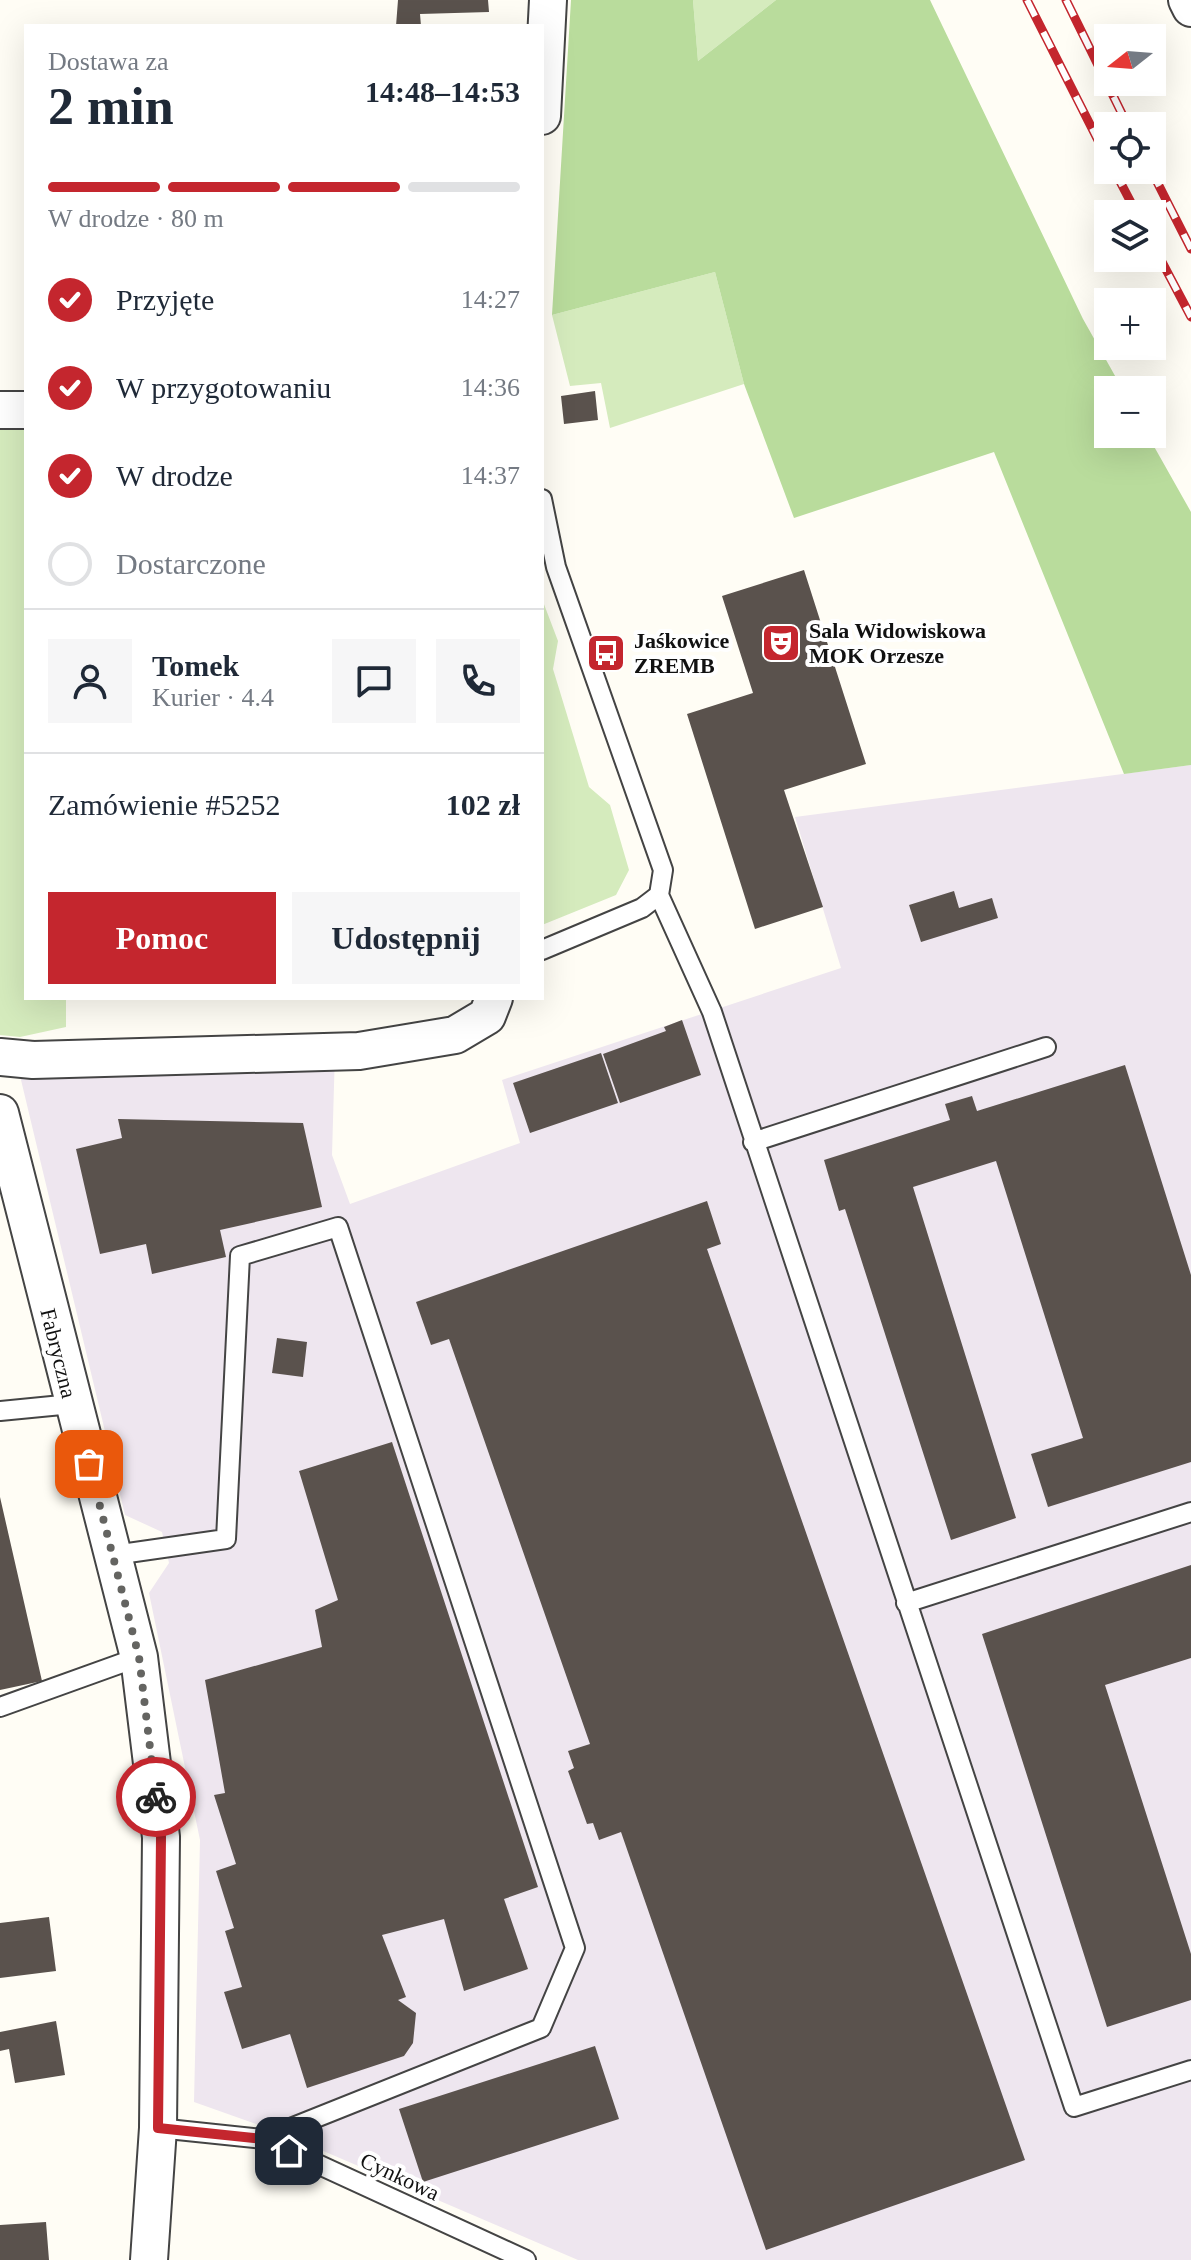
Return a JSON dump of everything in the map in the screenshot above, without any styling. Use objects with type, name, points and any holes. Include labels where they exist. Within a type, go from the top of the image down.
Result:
[{"type":"street","points":[[544,77],[548,0]]},
{"type":"street","points":[[1187,0],[1191,8]]},
{"type":"street","points":[[0,410],[24,410]]},
{"type":"street","points":[[0,1057],[33,1060],[359,1051],[455,1035],[487,1016],[493,1000]]},
{"type":"street","name":"Fabryczna","points":[[0,1113],[139,1657],[161,1837],[158,2128],[149,2260]]},
{"type":"lane","points":[[544,509],[556,567],[663,870],[659,895],[712,1012],[1074,2107],[1191,2070]]},
{"type":"lane","points":[[544,949],[642,908],[659,895]]},
{"type":"lane","points":[[753,1142],[1046,1047]]},
{"type":"lane","points":[[114,1555],[226,1539],[240,1256],[338,1227],[575,1948],[541,2028],[263,2139]]},
{"type":"lane","points":[[0,1411],[72,1404]]},
{"type":"lane","points":[[906,1603],[1191,1512]]},
{"type":"lane","points":[[0,1707],[139,1657]]},
{"type":"lane","name":"Cynkowa","points":[[158,2128],[263,2139],[526,2260]]},
{"type":"shaded area","points":[[1191,765],[1191,2260],[578,2260],[279,2132],[194,2102],[200,1840],[149,1593],[169,1563],[162,1532],[125,1515],[16,1059],[335,1051],[332,1155],[350,1204],[520,1143],[502,1080],[841,968],[795,817]]},
{"type":"green space","points":[[571,0],[693,0],[698,61],[776,0],[930,0],[1094,339],[1094,360],[1106,360],[1115,376],[1094,376],[1094,448],[1155,448],[1191,512],[1191,765],[1124,774],[994,452],[794,518],[744,384],[715,272],[552,315]]},
{"type":"green space","points":[[693,0],[776,0],[698,61]]},
{"type":"green space","points":[[715,272],[744,384],[610,428],[601,383],[570,386],[552,315]]},
{"type":"green space","points":[[24,424],[24,1000],[66,1000],[66,1027],[20,1037],[0,1035],[0,425]]},
{"type":"green space","points":[[544,604],[558,641],[553,669],[589,787],[610,805],[629,870],[616,895],[544,924]]},
{"type":"building","points":[[398,0],[488,0],[489,12],[420,14],[421,24],[396,24]]},
{"type":"building","points":[[595,391],[598,420],[564,424],[561,396]]},
{"type":"building","points":[[804,570],[866,764],[784,790],[823,907],[755,929],[687,714],[753,693],[722,596]]},
{"type":"building","points":[[954,891],[959,908],[992,898],[998,918],[921,942],[909,905]]},
{"type":"building","points":[[682,1020],[701,1075],[620,1103],[603,1054],[666,1031],[664,1027]]},
{"type":"building","points":[[601,1053],[618,1103],[530,1133],[513,1083]]},
{"type":"building","points":[[1125,1065],[1191,1275],[1191,1462],[1048,1507],[1031,1454],[1083,1438],[996,1161],[913,1187],[1016,1518],[951,1540],[845,1209],[839,1211],[824,1160],[950,1120],[945,1104],[972,1096],[977,1111]]},
{"type":"building","points":[[118,1119],[303,1123],[322,1207],[220,1230],[226,1257],[152,1274],[146,1244],[100,1254],[76,1149],[122,1138]]},
{"type":"building","points":[[707,1201],[721,1244],[707,1249],[1025,2160],[766,2250],[621,1832],[599,1840],[593,1823],[587,1824],[568,1771],[574,1768],[568,1751],[590,1744],[449,1339],[431,1345],[416,1302]]},
{"type":"building","points":[[277,1338],[307,1342],[303,1377],[272,1373]]},
{"type":"building","points":[[392,1442],[538,1887],[504,1899],[528,1969],[464,1991],[444,1919],[382,1935],[406,1997],[398,2000],[416,2013],[413,2043],[404,2056],[307,2088],[290,2034],[242,2049],[224,1992],[242,1987],[225,1931],[234,1928],[216,1871],[236,1864],[214,1795],[225,1793],[205,1680],[322,1647],[315,1610],[338,1600],[299,1471]]},
{"type":"building","points":[[0,1497],[42,1681],[0,1690]]},
{"type":"building","points":[[1191,1565],[1191,1658],[1105,1685],[1191,1954],[1191,2000],[1107,2027],[982,1634]]},
{"type":"building","points":[[49,1917],[56,1971],[0,1978],[0,1923]]},
{"type":"building","points":[[56,2021],[65,2075],[15,2083],[9,2049],[0,2051],[0,2032]]},
{"type":"building","points":[[595,2046],[619,2119],[423,2182],[399,2109]]},
{"type":"building","points":[[46,2222],[49,2260],[0,2260],[0,2225]]},
{"type":"railway","points":[[1027,0],[1094,132]]},
{"type":"railway","points":[[1066,0],[1121,112]]},
{"type":"railway","points":[[1121,184],[1130,200]]},
{"type":"railway","points":[[1158,184],[1191,249]]},
{"type":"railway","points":[[1166,270],[1191,317]]},
{"type":"way so far","points":[[89,1464],[139,1657],[156,1797]]},
{"type":"place","name":"Sala Widowiskowa MOK Orzesze","points":[[781,643]]},
{"type":"place","name":"Jaśkowice ZREMB","points":[[606,653]]},
{"type":"route","points":[[156,1797],[161,1837],[158,2128],[263,2139],[289,2151]]}]
